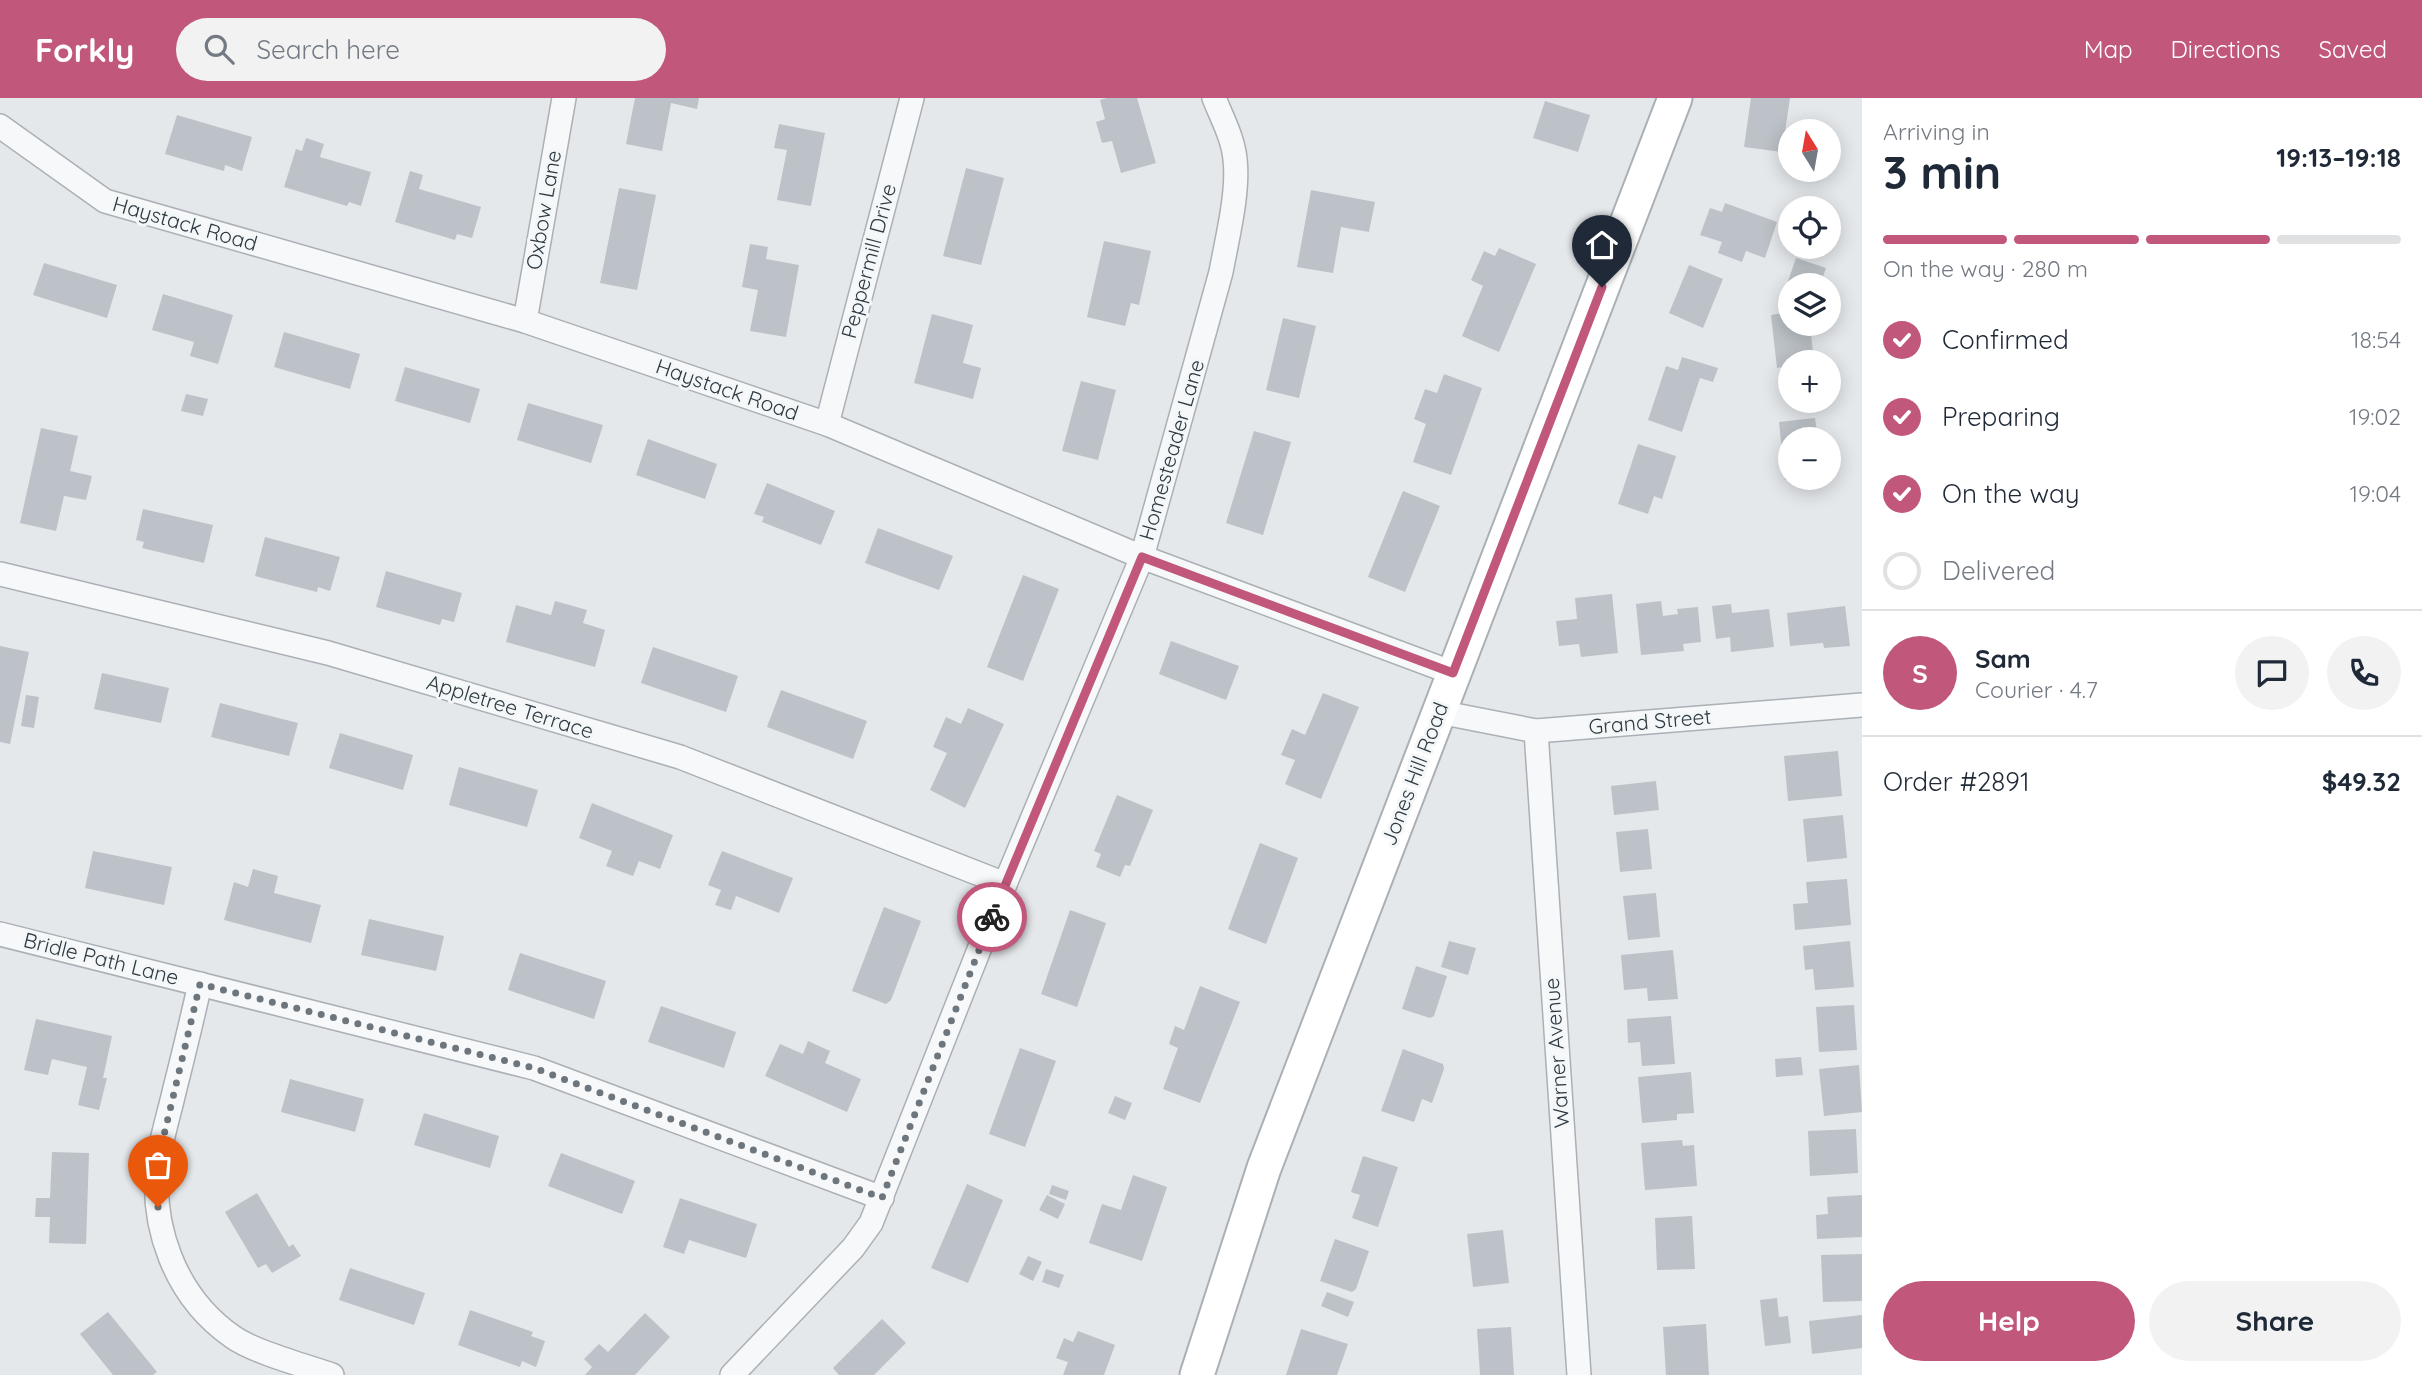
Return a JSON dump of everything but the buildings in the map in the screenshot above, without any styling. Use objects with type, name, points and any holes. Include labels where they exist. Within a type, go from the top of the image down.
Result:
[{"type":"main road","name":"Jones Hill Road","points":[[1197,1375],[1264,1168],[1675,98]]},
{"type":"street","name":"Oxbow Lane","points":[[525,321],[564,98]]},
{"type":"street","name":"Peppermill Drive","points":[[827,424],[912,98]]},
{"type":"street","name":"Homesteader Lane","points":[[732,1375],[853,1248],[871,1223],[1005,884],[1142,557],[1222,272],[1230,225],[1235,159],[1233,145],[1214,98]]},
{"type":"street","name":"Haystack Road","points":[[0,126],[104,201],[525,321],[827,424],[1142,557],[1453,673]]},
{"type":"street","name":"Appletree Terrace","points":[[0,574],[328,653],[680,757],[1005,884]]},
{"type":"street","name":"Grand Street","points":[[1439,712],[1536,731],[1862,705]]},
{"type":"street","name":"Warner Avenue","points":[[1536,731],[1579,1375]]},
{"type":"street","name":"Bridle Path Lane","points":[[0,934],[534,1068],[882,1198]]},
{"type":"street","points":[[200,984],[159,1156],[159,1224],[169,1256],[183,1285],[204,1312],[234,1339],[332,1375]]},
{"type":"way so far","points":[[158,1207],[159,1156],[200,984],[534,1068],[882,1198],[992,917]]},
{"type":"route","points":[[992,917],[1142,557],[1453,673],[1602,287]]}]
